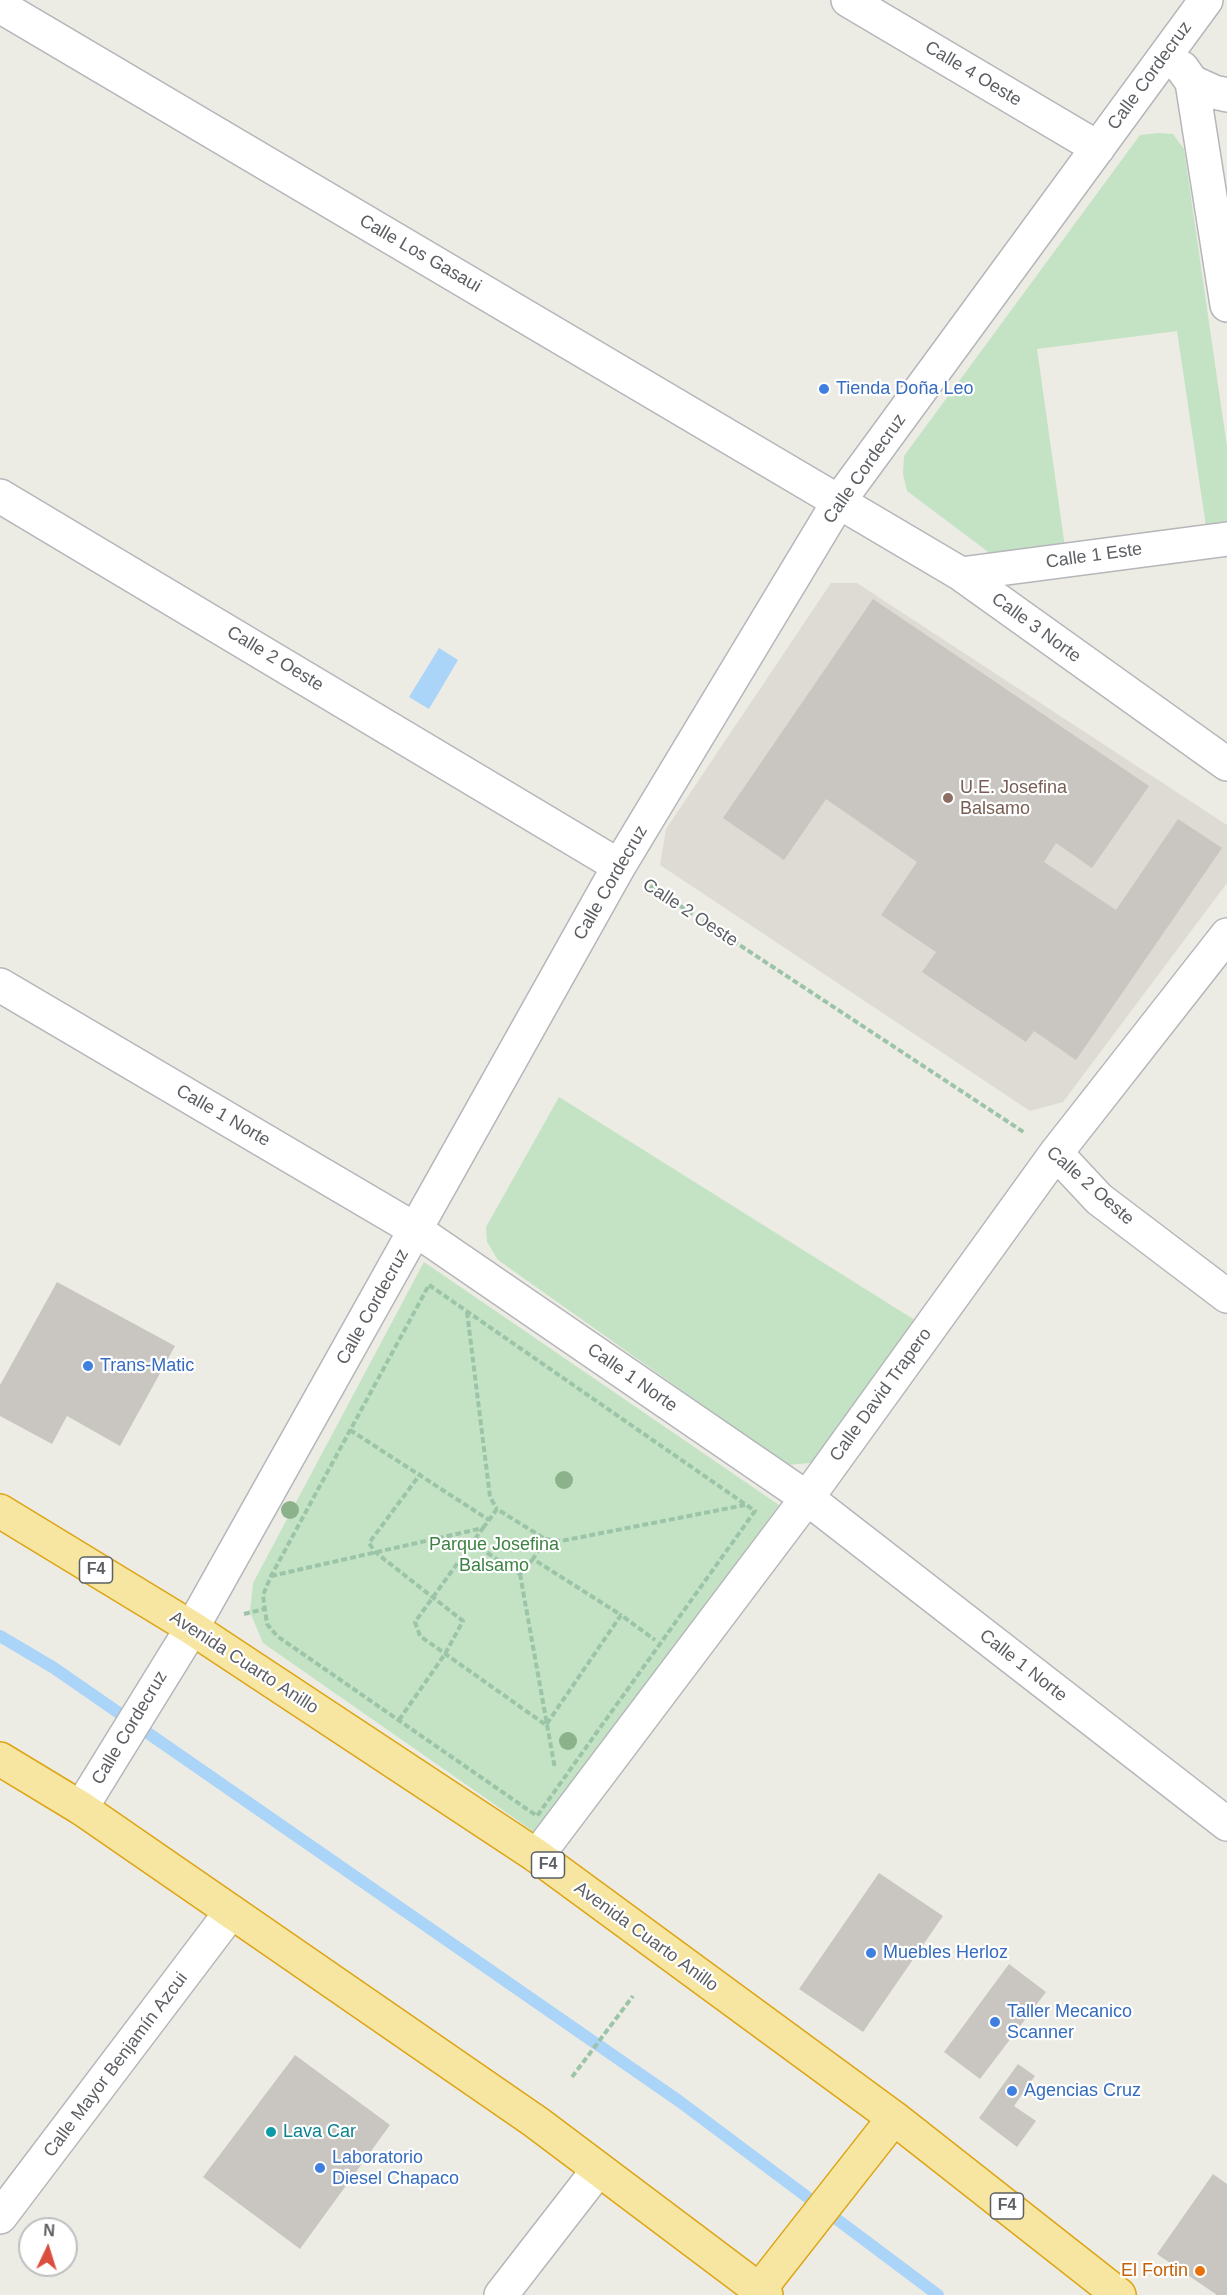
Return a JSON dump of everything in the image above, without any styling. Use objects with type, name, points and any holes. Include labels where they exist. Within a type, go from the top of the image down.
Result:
[{"type":"highway","name":"Avenida Cuarto Anillo","points":[[0,1511],[192,1628],[537,1856],[894,2118],[1119,2295]]},
{"type":"highway","points":[[0,1759],[81,1808],[536,2122],[762,2293],[783,2262],[894,2118]]},
{"type":"street","name":"Calle 4 Oeste","points":[[848,0],[1098,148]]},
{"type":"street","name":"Calle Cordecruz","points":[[81,1808],[192,1628],[619,866],[839,501],[1206,0]]},
{"type":"street","name":"Calle Los Gasaui","points":[[0,6],[839,501]]},
{"type":"street","points":[[1169,49],[1192,82],[1227,305]]},
{"type":"street","points":[[1192,82],[1214,93],[1227,95]]},
{"type":"street","name":"Calle 2 Oeste","points":[[0,496],[619,866]]},
{"type":"street","name":"Calle 3 Norte","points":[[839,501],[961,574],[1227,764]]},
{"type":"street","name":"Calle 1 Este","points":[[961,574],[1227,539]]},
{"type":"street","name":"Calle David Trapero","points":[[537,1856],[807,1498],[1056,1154],[1227,935]]},
{"type":"street","name":"Calle 1 Norte","points":[[0,985],[416,1230],[807,1498],[1227,1824]]},
{"type":"street","name":"Calle 2 Oeste","points":[[1056,1154],[1099,1199],[1227,1296]]},
{"type":"street","name":"Calle Mayor Benjamín Azcui","points":[[0,2217],[231,1912]]},
{"type":"street","points":[[501,2295],[598,2170]]},
{"type":"path","name":"Calle 2 Oeste","points":[[619,866],[1056,1154]]},
{"type":"path","points":[[429,1285],[755,1511],[537,1816],[277,1636],[267,1624],[264,1595],[271,1576],[350,1430],[429,1285]]},
{"type":"path","points":[[466,1311],[490,1497],[497,1509],[545,1539],[561,1540],[746,1505]]},
{"type":"path","points":[[350,1430],[421,1473],[489,1520]]},
{"type":"path","points":[[399,1720],[445,1654],[463,1621],[375,1552],[369,1543],[421,1473]]},
{"type":"path","points":[[497,1509],[415,1622],[420,1636],[546,1725]]},
{"type":"path","points":[[271,1576],[483,1528]]},
{"type":"path","points":[[520,1574],[533,1559],[545,1539]]},
{"type":"path","points":[[472,1543],[520,1574],[558,1787]]},
{"type":"path","points":[[533,1559],[621,1615],[660,1644]]},
{"type":"path","points":[[546,1725],[621,1615]]},
{"type":"path","points":[[572,2077],[633,1996]]},
{"type":"shaded area","points":[[831,583],[857,583],[1227,825],[1227,883],[1063,1102],[1030,1111],[660,865],[666,829]]},
{"type":"green space","points":[[1173,134],[1184,149],[1227,447],[1227,529],[1207,533],[1177,331],[1037,349],[1065,547],[991,554],[907,491],[903,474],[904,456],[1140,135]]},
{"type":"green space","points":[[559,1097],[918,1322],[823,1458],[810,1463],[787,1465],[498,1260],[487,1242],[486,1227]]},
{"type":"green space","name":"Parque Josefina Balsamo","points":[[424,1262],[779,1505],[537,1834],[263,1643],[250,1612],[253,1583]]},
{"type":"water","points":[[439,648],[458,660],[429,709],[409,697]]},
{"type":"building","points":[[873,599],[1149,786],[1092,868],[1056,843],[1044,862],[1116,910],[1178,819],[1222,848],[1076,1060],[1034,1031],[1026,1042],[922,972],[936,952],[881,915],[917,862],[826,799],[784,860],[723,818]]},
{"type":"building","name":"Trans-Matic","points":[[57,1282],[175,1346],[120,1446],[67,1416],[52,1444],[0,1416],[0,1385]]},
{"type":"building","name":"Muebles Herloz","points":[[879,1873],[943,1916],[863,2032],[799,1989]]},
{"type":"building","name":"Taller Mecanico Scanner","points":[[1009,1964],[1046,1992],[980,2079],[944,2052]]},
{"type":"building","points":[[295,2055],[390,2125],[300,2249],[203,2177]]},
{"type":"building","name":"Agencias Cruz","points":[[1018,2064],[1035,2076],[1014,2106],[1036,2121],[1017,2147],[979,2118]]},
{"type":"building","points":[[1213,2174],[1227,2184],[1227,2295],[1217,2295],[1157,2254]]},
{"type":"waterway","points":[[0,1636],[54,1668],[679,2101],[938,2295]]},
{"type":"place","name":"Tienda Doña Leo","points":[[824,389]]},
{"type":"place","name":"U.E. Josefina Balsamo","points":[[948,798]]},
{"type":"place","name":"Trans-Matic","points":[[88,1366]]},
{"type":"place","name":"Muebles Herloz","points":[[871,1953]]},
{"type":"place","name":"Taller Mecanico Scanner","points":[[995,2022]]},
{"type":"place","name":"Agencias Cruz","points":[[1012,2091]]},
{"type":"place","name":"Lava Car","points":[[271,2132]]},
{"type":"place","name":"Laboratorio Diesel Chapaco","points":[[320,2168]]},
{"type":"place","name":"El Fortin","points":[[1200,2271]]}]
